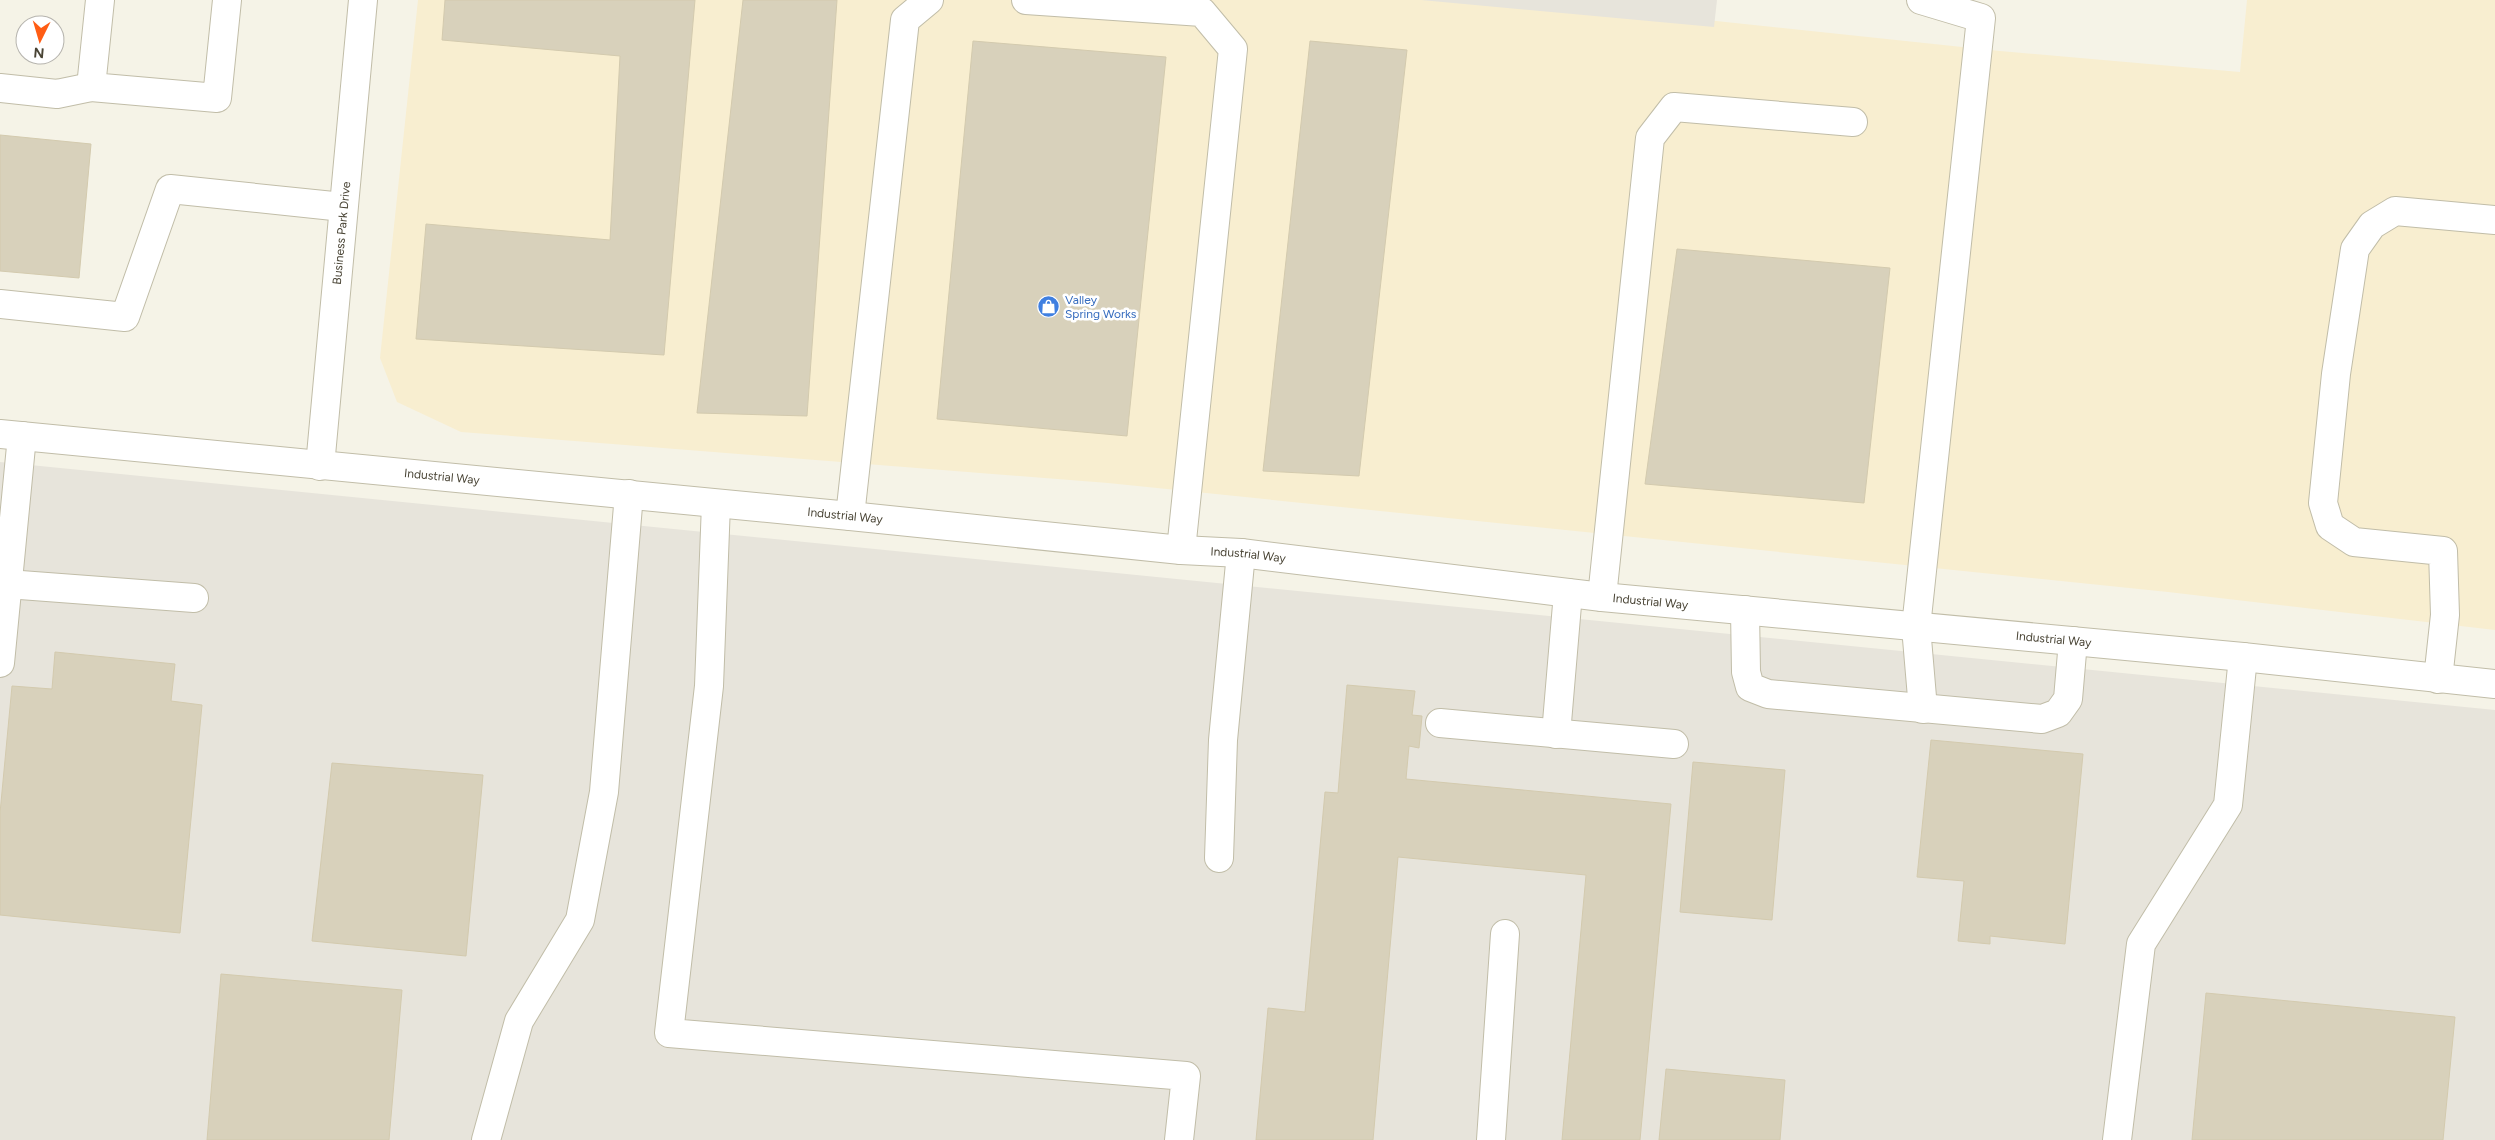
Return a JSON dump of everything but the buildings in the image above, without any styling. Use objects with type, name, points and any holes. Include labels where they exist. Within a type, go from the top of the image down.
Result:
[{"type":"street","points":[[92,87],[100,0]]},
{"type":"street","points":[[0,88],[57,94],[92,87],[217,98],[227,0]]},
{"type":"street","name":"Business Park Drive","points":[[320,466],[364,0]]},
{"type":"street","points":[[850,516],[905,20],[929,0]]},
{"type":"street","points":[[1026,0],[1202,12],[1233,49],[1181,550]]},
{"type":"street","points":[[1921,0],[1981,18],[1916,627],[1923,708]]},
{"type":"street","points":[[1602,597],[1650,138],[1674,107],[1853,122]]},
{"type":"street","points":[[0,304],[126,317],[170,189],[343,207]]},
{"type":"street","points":[[2438,679],[2445,615],[2444,551],[2354,542],[2330,526],[2323,503],[2336,374],[2355,249],[2372,225],[2395,211],[2495,220]]},
{"type":"street","points":[[0,663],[7,584],[11,435]]},
{"type":"street","name":"Industrial Way","points":[[11,435],[629,494],[1181,550],[1241,553],[1602,597],[2243,657],[2495,684]]},
{"type":"street","points":[[486,1140],[519,1021],[580,920],[604,792],[629,494]]},
{"type":"street","points":[[716,504],[709,686],[669,1033],[1186,1076],[1180,1140]]},
{"type":"street","points":[[1219,858],[1222,740],[1241,553]]},
{"type":"street","points":[[7,584],[194,598]]},
{"type":"street","points":[[1556,734],[1568,593]]},
{"type":"street","points":[[1745,610],[1746,672],[1750,687],[1768,694],[2042,719],[2058,713],[2068,698],[2073,641]]},
{"type":"street","points":[[2117,1140],[2141,944],[2228,805],[2243,657]]},
{"type":"street","points":[[1440,723],[1674,744]]},
{"type":"street","points":[[1490,1140],[1505,934]]},
{"type":"shaded area","points":[[418,0],[1518,0],[2000,51],[2240,72],[2247,0],[2495,0],[2495,630],[2168,592],[1108,483],[461,432],[397,402],[380,358]]},
{"type":"shaded area","points":[[1421,0],[1717,0],[1714,27]]},
{"type":"shaded area","points":[[0,462],[2495,710],[2495,1140],[0,1140]]},
{"type":"place","name":"Valley Spring Works","points":[[1049,307]]}]
